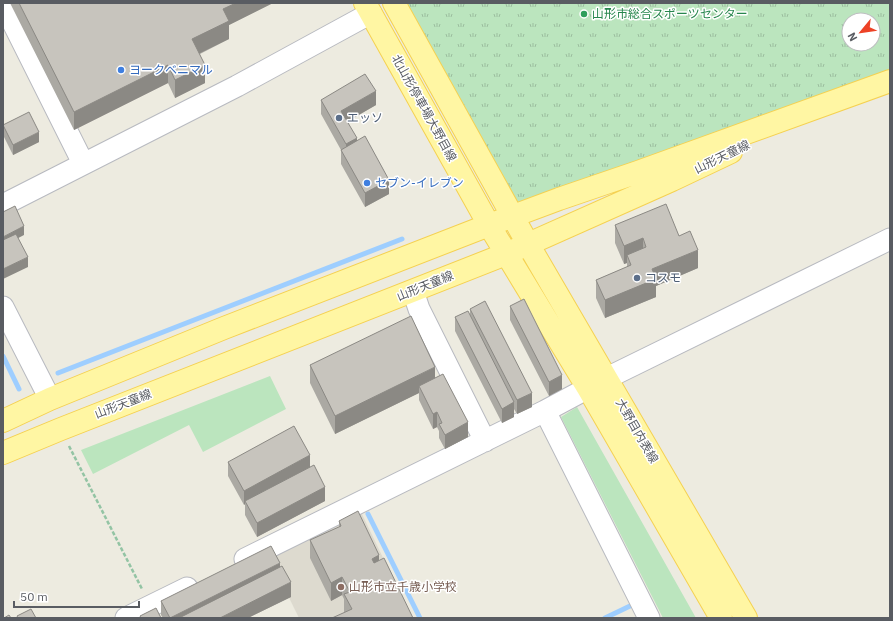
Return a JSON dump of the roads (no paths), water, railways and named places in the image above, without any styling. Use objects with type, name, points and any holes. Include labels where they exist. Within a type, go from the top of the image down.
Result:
[{"type":"main road","name":"北山形停車場大野目線","points":[[394,3],[438,85],[528,244]]},
{"type":"main road","name":"北山形停車場大野目線","points":[[368,8],[506,254]]},
{"type":"main road","name":"山形天童線","points":[[3,421],[50,399],[224,328],[489,225],[890,82]]},
{"type":"main road","name":"山形天童線","points":[[3,453],[506,254],[672,180],[838,100]]},
{"type":"main road","name":"大野目内表線","points":[[528,244],[598,383],[721,618]]},
{"type":"main road","name":"大野目内表線","points":[[506,254],[598,383],[746,618]]},
{"type":"street","points":[[3,3],[83,163]]},
{"type":"street","points":[[3,205],[236,86],[368,8]]},
{"type":"street","points":[[229,567],[890,239]]},
{"type":"street","points":[[413,291],[419,309],[485,441]]},
{"type":"street","points":[[3,307],[50,399]]},
{"type":"street","points":[[545,411],[649,618]]},
{"type":"street","points":[[126,618],[200,581]]},
{"type":"waterway","points":[[58,373],[402,239]]},
{"type":"waterway","points":[[3,356],[19,389]]},
{"type":"waterway","points":[[368,514],[420,618]]},
{"type":"waterway","points":[[605,618],[630,606]]},
{"type":"place","name":"山形市総合スポーツセンター","points":[[584,14]]},
{"type":"place","name":"ヨークベニマル","points":[[121,70]]},
{"type":"place","name":"エッソ","points":[[339,118]]},
{"type":"place","name":"セブン-イレブン","points":[[367,183]]},
{"type":"place","name":"コスモ","points":[[637,278]]},
{"type":"place","name":"山形市立千歳小学校","points":[[341,587]]}]
